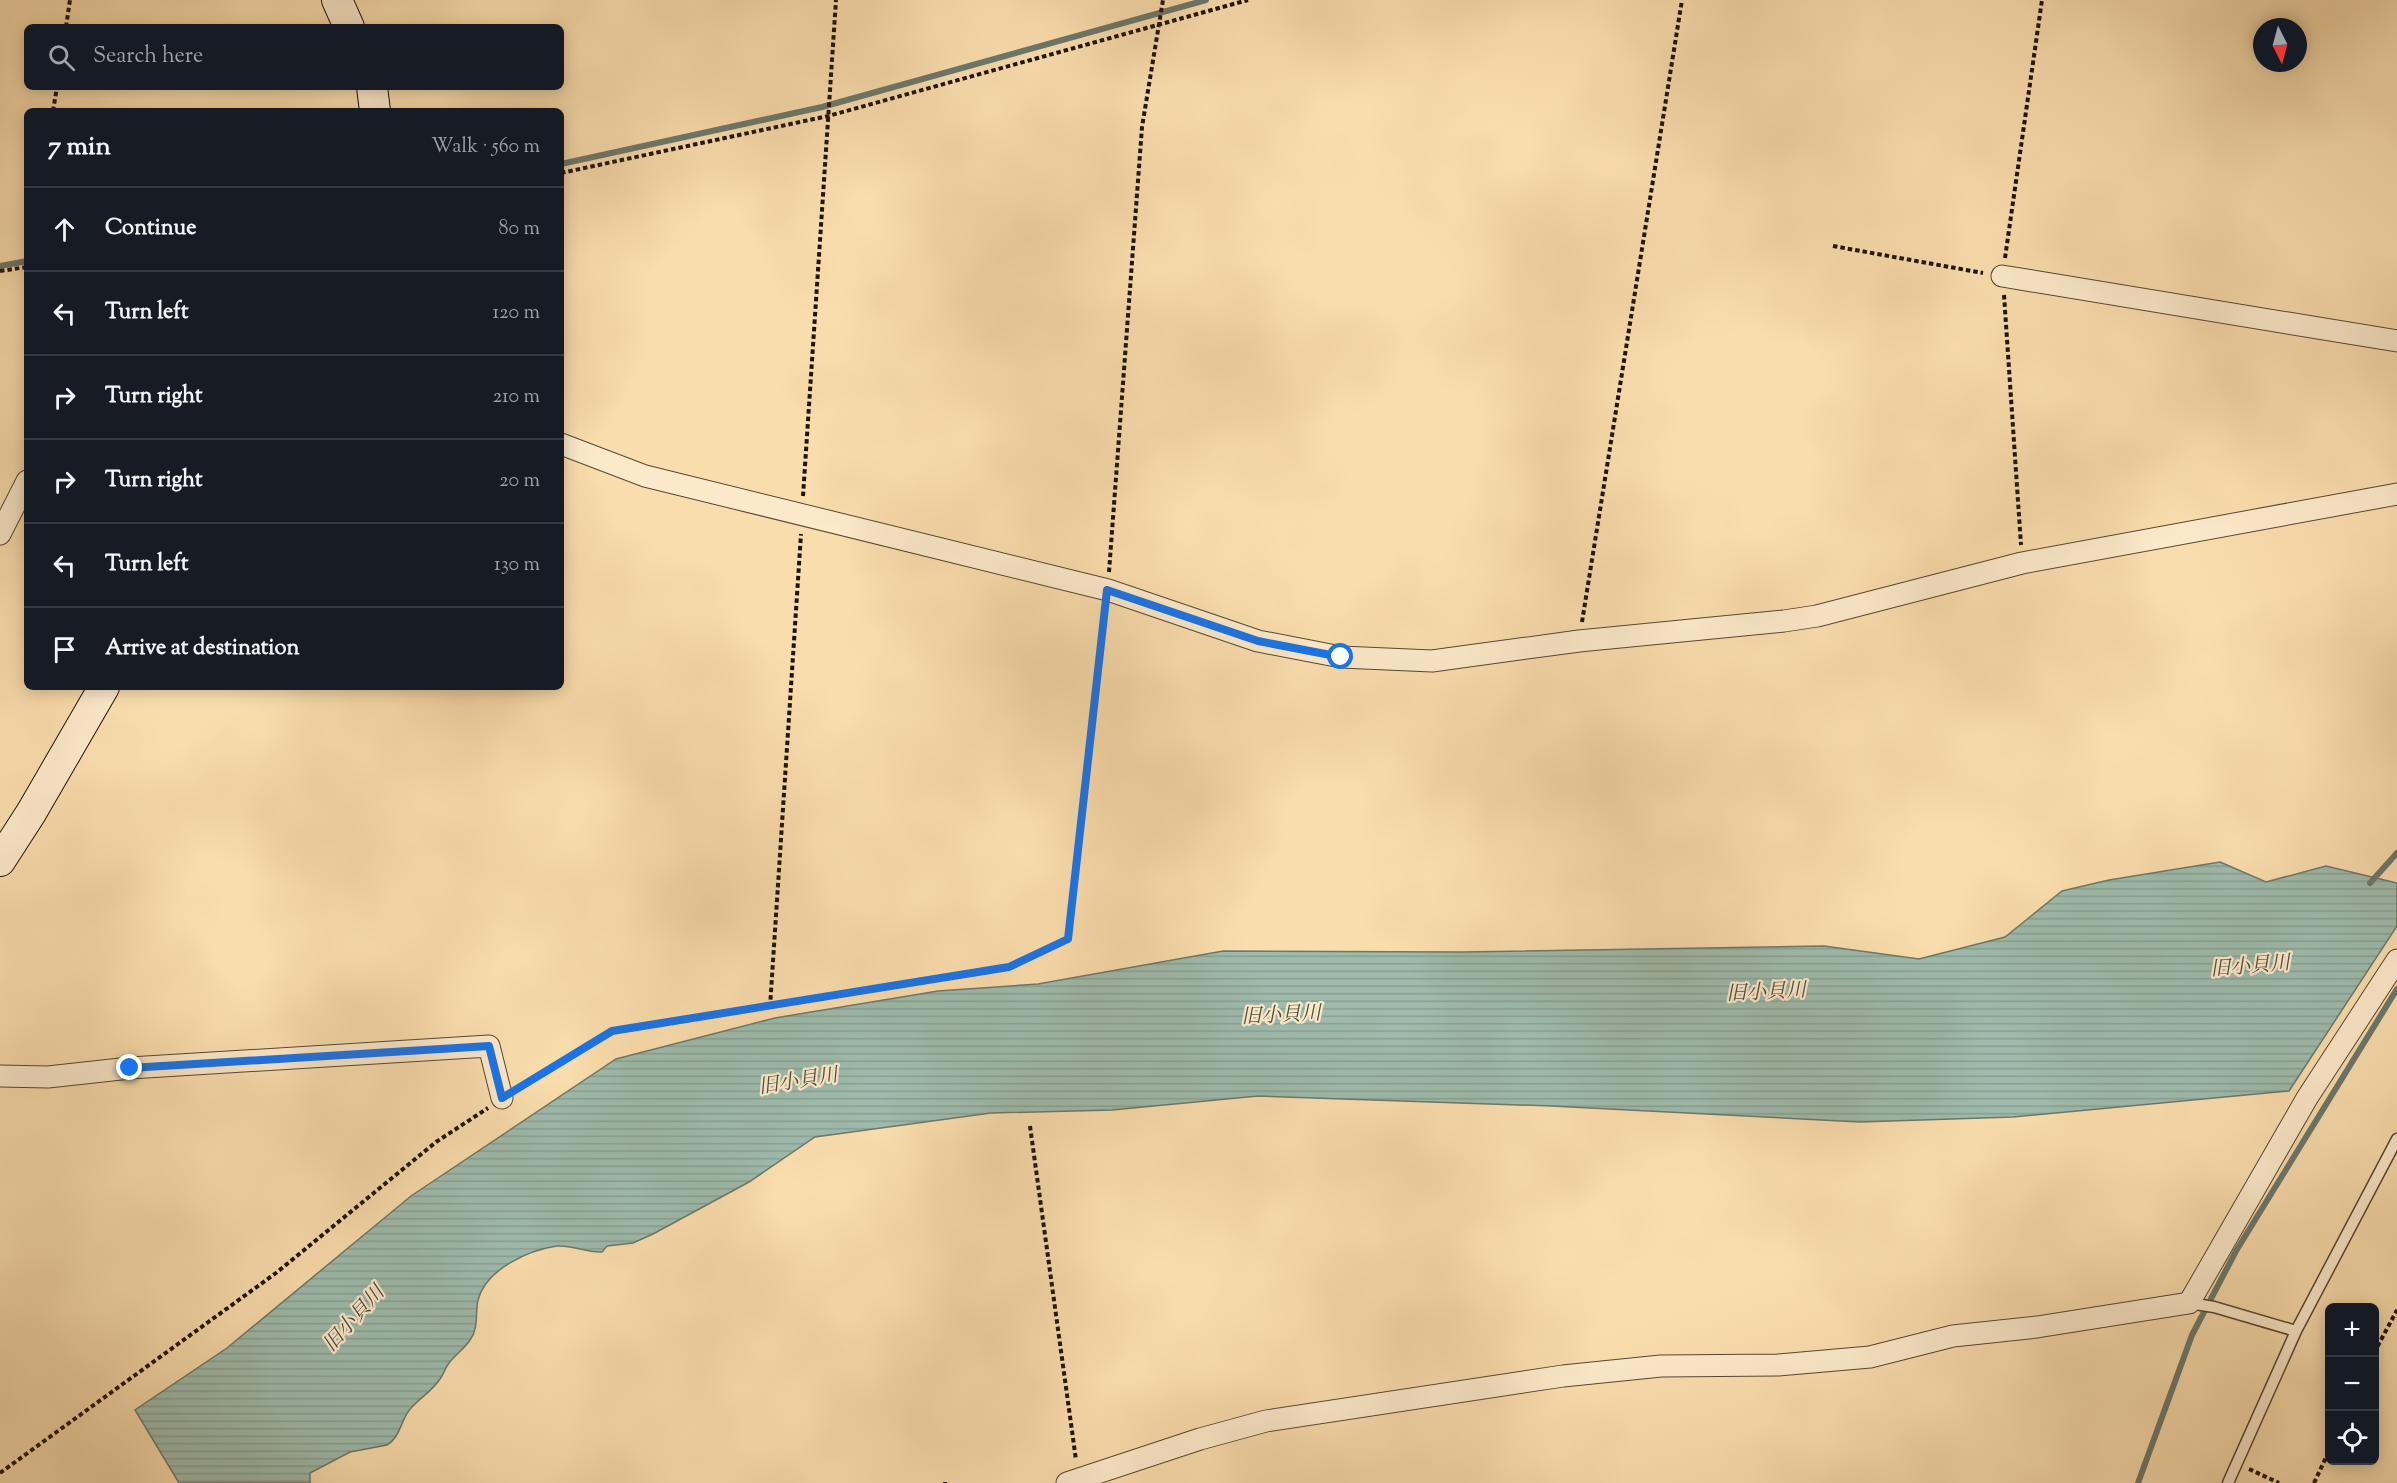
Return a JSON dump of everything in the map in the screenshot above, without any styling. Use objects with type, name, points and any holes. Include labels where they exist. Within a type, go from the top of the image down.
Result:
[{"type":"street","points":[[336,0],[348,24]]},
{"type":"street","points":[[372,90],[375,108]]},
{"type":"street","points":[[2002,276],[2397,341]]},
{"type":"street","points":[[564,445],[645,476],[1107,590],[1258,641],[1341,657],[1432,660],[1579,641],[1817,616],[2022,563],[2397,494]]},
{"type":"street","points":[[0,534],[24,487]]},
{"type":"street","points":[[0,861],[31,813],[102,690]]},
{"type":"street","points":[[1073,1481],[1200,1439],[1277,1419],[1563,1376],[1661,1366],[1778,1365],[1870,1357],[1953,1336],[2037,1327],[2189,1303],[2307,1098],[2397,960]]},
{"type":"street","points":[[0,1076],[48,1077],[130,1068],[489,1046],[502,1098]]},
{"type":"lane","points":[[2228,1483],[2296,1331],[2397,1139]]},
{"type":"lane","points":[[2189,1303],[2214,1307],[2296,1331]]},
{"type":"path","points":[[66,24],[70,0]]},
{"type":"path","points":[[0,1473],[276,1273],[436,1142],[502,1098],[612,1031],[1009,967],[1068,939],[1107,590],[1142,127],[1163,0]]},
{"type":"path","points":[[564,172],[828,116],[1248,0]]},
{"type":"path","points":[[1579,641],[1682,0]]},
{"type":"path","points":[[54,108],[56,90]]},
{"type":"path","points":[[1833,246],[2002,276]]},
{"type":"path","points":[[0,271],[24,267]]},
{"type":"path","points":[[1030,1126],[1073,1481]]},
{"type":"path","points":[[2379,1344],[2397,1310]]},
{"type":"path","points":[[2314,1483],[2325,1460]]},
{"type":"path","points":[[2246,1468],[2279,1483]]},
{"type":"water","points":[[2220,862],[2266,882],[2326,866],[2397,883],[2397,926],[2289,1091],[2013,1117],[1860,1122],[1551,1106],[1258,1096],[1112,1110],[991,1113],[815,1137],[749,1182],[633,1243],[607,1246],[602,1252],[557,1246],[546,1248],[522,1257],[499,1270],[483,1289],[478,1300],[475,1331],[470,1340],[449,1363],[437,1383],[411,1408],[392,1442],[350,1452],[310,1473],[310,1483],[179,1483],[135,1410],[227,1348],[411,1196],[616,1059],[775,1018],[938,991],[1038,984],[1223,951],[1462,952],[1824,946],[1919,959],[2005,937],[2062,891],[2109,880]]},
{"type":"waterway","points":[[564,163],[822,107],[1206,0]]},
{"type":"waterway","points":[[0,266],[24,262]]},
{"type":"waterway","name":"旧小貝川","points":[[2370,883],[2397,853]]},
{"type":"waterway","points":[[2138,1483],[2192,1335],[2236,1251],[2397,989]]},
{"type":"route","points":[[130,1068],[489,1046],[502,1098],[612,1031],[1009,967],[1068,939],[1107,590],[1258,641],[1341,657]]}]
